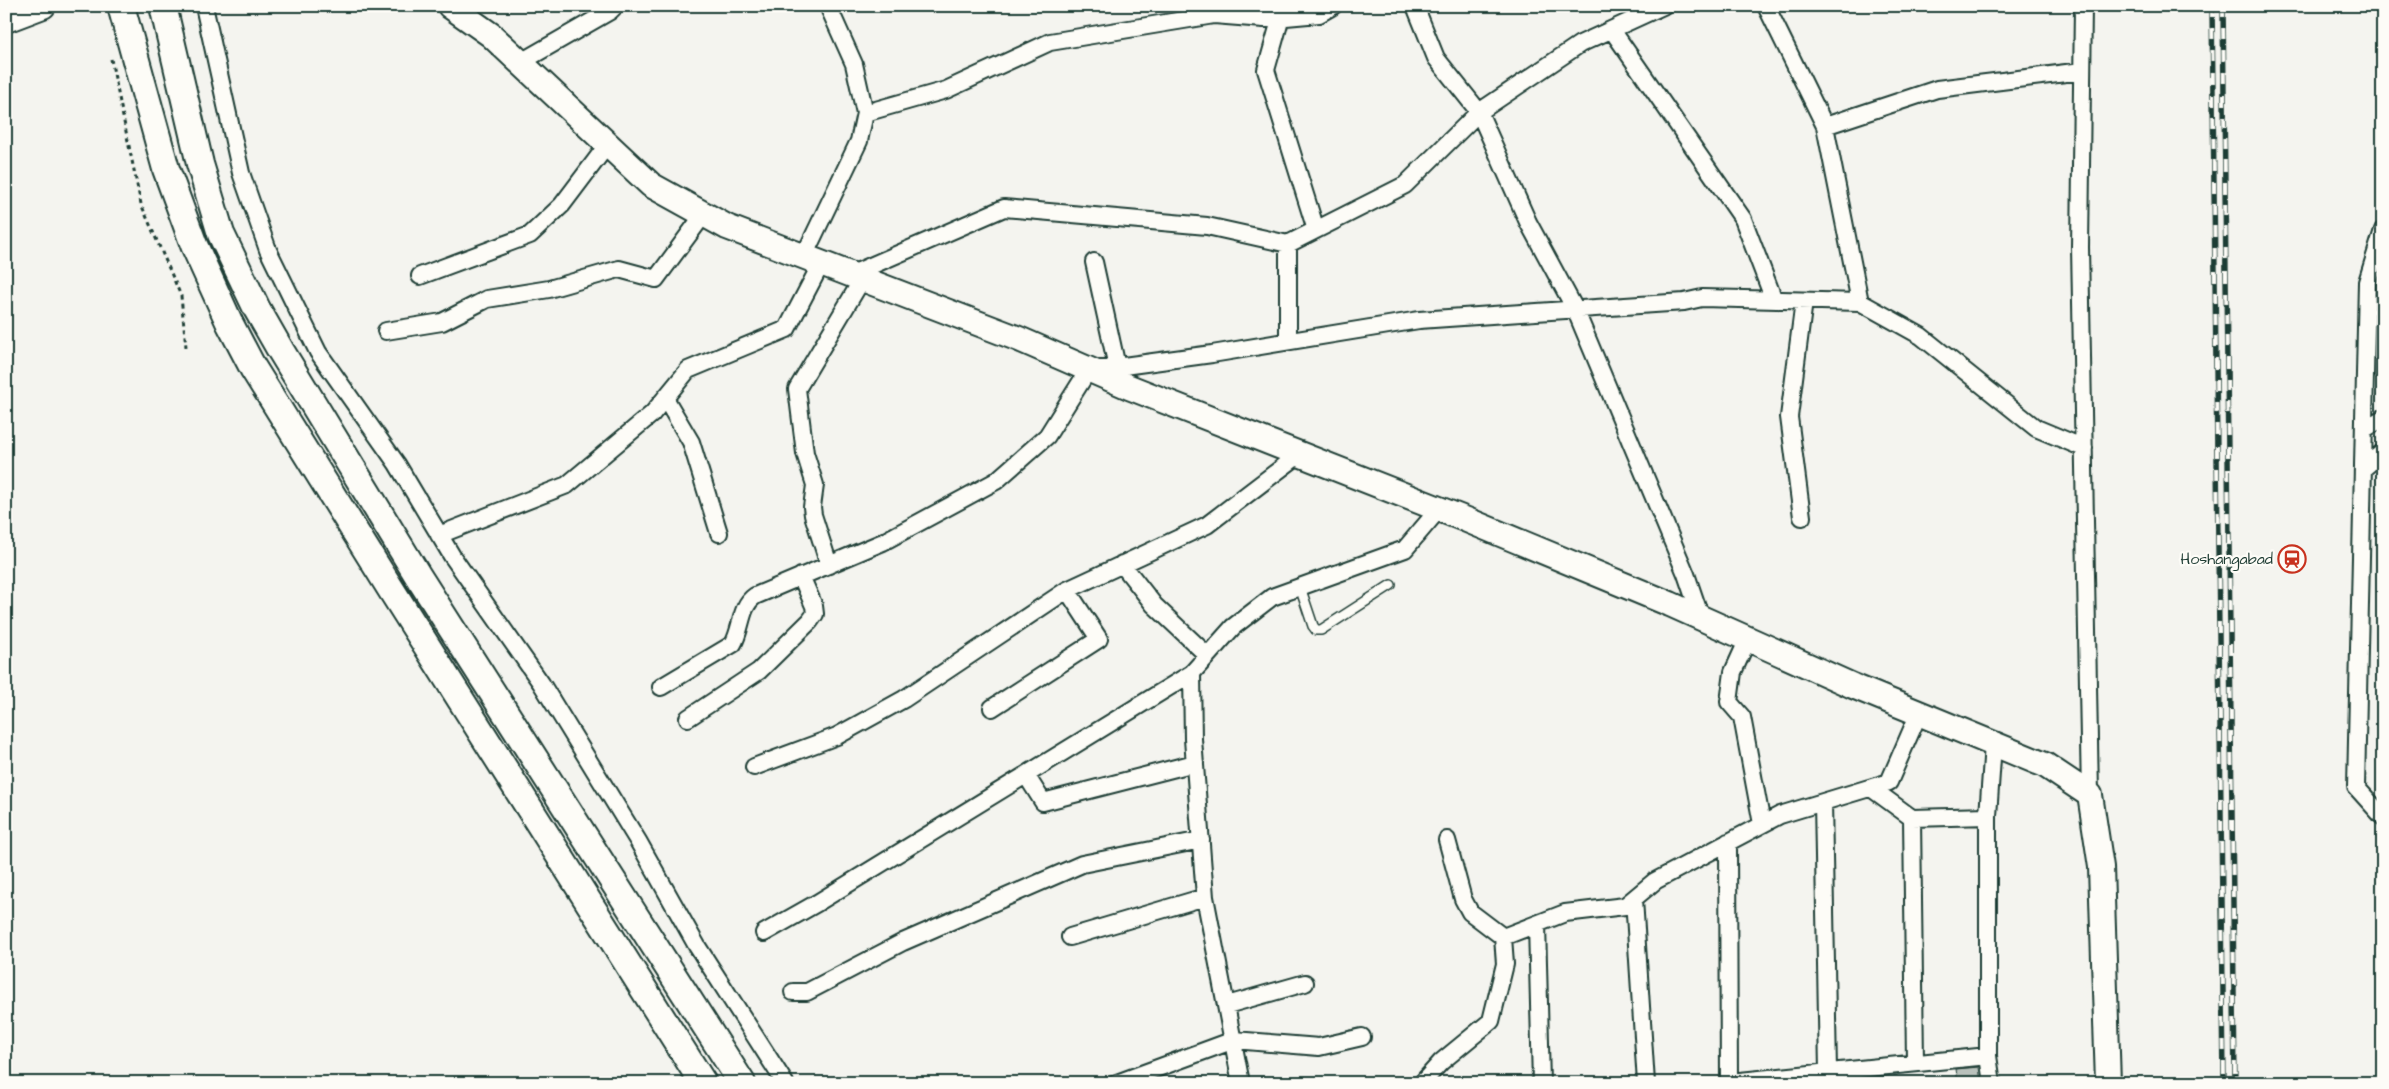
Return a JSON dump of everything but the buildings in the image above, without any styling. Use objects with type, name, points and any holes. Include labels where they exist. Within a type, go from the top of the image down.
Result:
[{"type":"main road","points":[[6,20],[43,6]]},
{"type":"main road","points":[[121,6],[166,169],[175,195],[194,245],[230,324],[253,368],[703,1083]]},
{"type":"main road","points":[[163,6],[200,164],[221,234],[257,309],[281,352],[418,576],[742,1083]]},
{"type":"main road","points":[[450,6],[491,35],[651,185],[727,227],[1019,339],[1090,370],[1439,509],[1702,618],[1919,714],[2045,765],[2090,795],[2101,867],[2108,1083]]},
{"type":"street","points":[[204,6],[241,173],[268,250],[322,358],[394,459],[439,536],[541,683],[638,841],[701,952],[785,1083]]},
{"type":"street","points":[[521,62],[610,12],[615,6]]},
{"type":"street","points":[[439,536],[566,485],[652,414],[688,370],[786,329],[860,141],[865,113],[854,64],[828,6]]},
{"type":"street","points":[[865,113],[946,90],[1050,42],[1214,15],[1264,19],[1319,14],[1333,6]]},
{"type":"street","points":[[1416,6],[1436,58],[1479,112],[1528,222],[1575,309],[1686,574],[1702,618]]},
{"type":"street","points":[[830,565],[813,515],[812,507],[815,485],[805,453],[797,389],[857,276],[1004,208],[1207,226],[1288,244],[1405,184],[1479,112],[1580,44],[1663,6]]},
{"type":"street","points":[[1766,6],[1825,126],[1860,302]]},
{"type":"street","points":[[2083,6],[2080,247],[2090,795]]},
{"type":"street","points":[[1281,17],[1266,70],[1316,230]]},
{"type":"street","points":[[1612,30],[1743,219],[1774,300]]},
{"type":"street","points":[[1825,126],[1937,89],[2082,71]]},
{"type":"street","points":[[420,276],[530,234],[562,205],[608,144]]},
{"type":"street","points":[[386,331],[442,322],[487,299],[549,290],[619,269],[656,279],[704,214]]},
{"type":"street","points":[[2383,230],[2367,282],[2365,467],[2356,787],[2383,817]]},
{"type":"street","points":[[1288,244],[1288,342]]},
{"type":"street","points":[[1094,262],[1117,367]]},
{"type":"street","points":[[661,687],[733,644],[749,600],[883,542],[996,481],[1047,436],[1090,370],[1288,342],[1419,320],[1684,302],[1702,298],[1860,302],[1921,336],[2036,428],[2084,448]]},
{"type":"street","points":[[1802,517],[1789,417],[1804,301]]},
{"type":"street","points":[[665,398],[691,442],[719,533]]},
{"type":"street","points":[[2365,429],[2383,418]]},
{"type":"street","points":[[2365,467],[2383,452]]},
{"type":"street","points":[[754,767],[836,736],[904,699],[1067,590],[1207,525],[1300,454]]},
{"type":"street","points":[[764,933],[1192,673],[1233,627],[1272,597],[1405,549],[1439,509]]},
{"type":"street","points":[[1122,564],[1154,605],[1207,655]]},
{"type":"street","points":[[688,718],[759,671],[810,621],[815,614],[814,606],[802,576]]},
{"type":"street","points":[[992,708],[1099,639],[1067,590]]},
{"type":"street","points":[[1748,639],[1734,672],[1729,702],[1742,717],[1762,824]]},
{"type":"street","points":[[1192,673],[1195,763],[1206,897],[1241,1083]]},
{"type":"street","points":[[1503,937],[1565,913],[1625,906],[1655,881],[1780,814],[1889,782],[1919,714]]},
{"type":"street","points":[[1992,1083],[1988,1056],[1988,816],[1993,744]]},
{"type":"street","points":[[1026,774],[1043,802],[1195,763]]},
{"type":"street","points":[[1870,788],[1912,818],[1988,816]]},
{"type":"street","points":[[1823,802],[1828,1071]]},
{"type":"street","points":[[1912,818],[1915,1062]]},
{"type":"street","points":[[793,992],[807,992],[904,942],[1082,864],[1201,840]]},
{"type":"street","points":[[1422,1083],[1441,1062],[1491,1021],[1505,964],[1503,937],[1470,912],[1463,899],[1447,840]]},
{"type":"street","points":[[1728,842],[1729,1082],[1988,1056]]},
{"type":"street","points":[[1070,937],[1206,897]]},
{"type":"street","points":[[1634,899],[1646,1083]]},
{"type":"street","points":[[1537,924],[1541,1083]]},
{"type":"street","points":[[1227,1005],[1305,983]]},
{"type":"street","points":[[1118,1083],[1234,1040],[1319,1047],[1362,1037]]},
{"type":"lane","points":[[1300,587],[1313,626],[1316,630],[1321,630],[1391,585]]},
{"type":"path","points":[[110,53],[141,204],[181,296],[186,347]]},
{"type":"railway","points":[[2212,6],[2224,1083]]},
{"type":"railway","points":[[2223,6],[2235,1083]]},
{"type":"place","name":"Hoshangabad","points":[[2292,559]]}]
